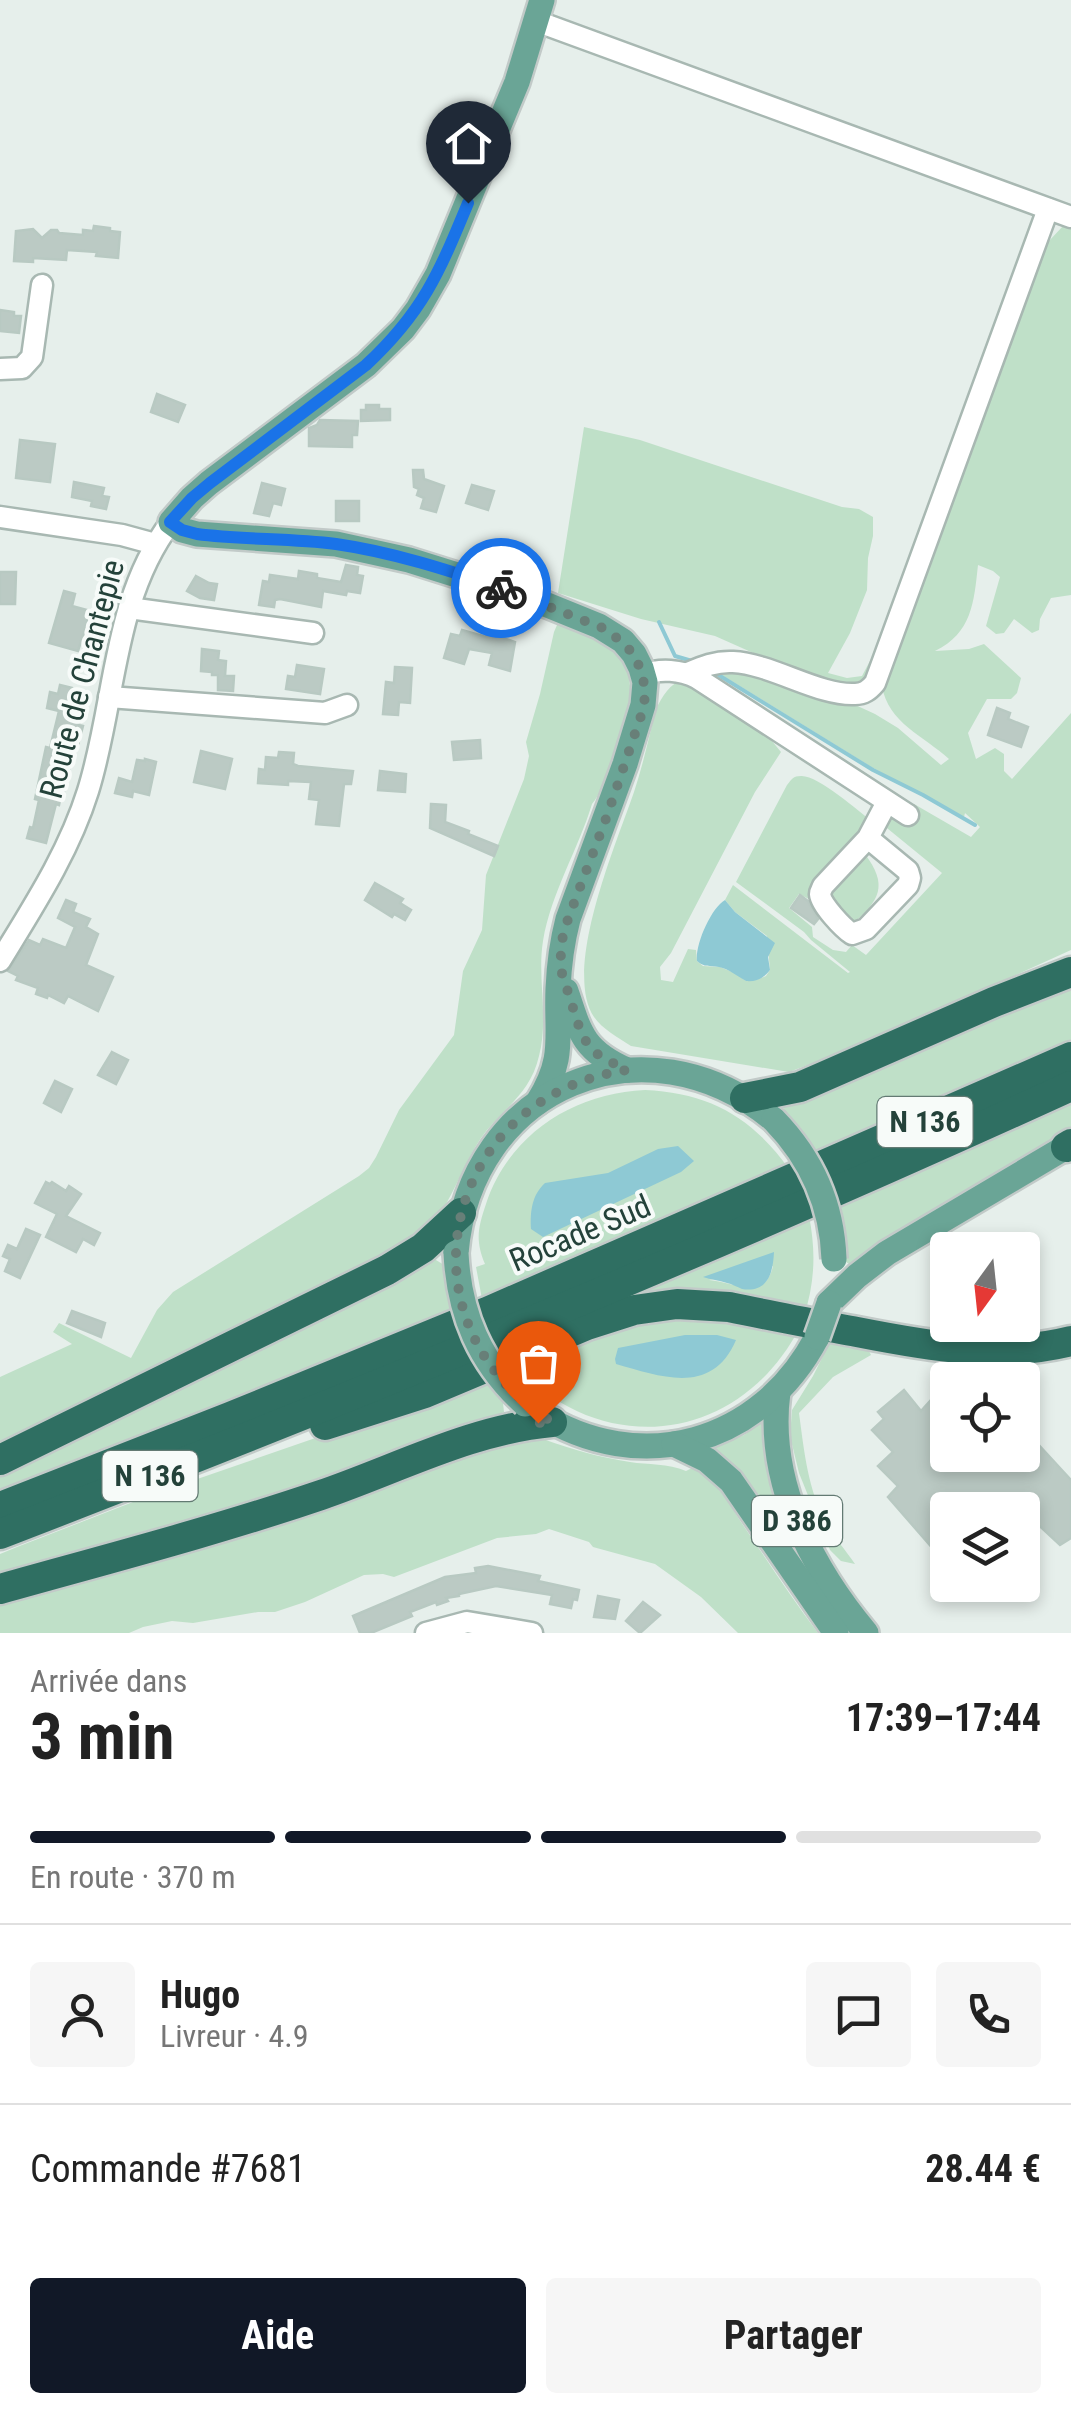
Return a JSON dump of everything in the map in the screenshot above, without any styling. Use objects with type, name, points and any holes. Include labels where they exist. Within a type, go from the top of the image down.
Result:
[{"type":"highway","points":[[745,1098],[800,1087],[1071,972]]},
{"type":"highway","name":"Rocade Sud","points":[[0,1507],[487,1312],[1071,1057]]},
{"type":"highway","name":"Rocade Sud","points":[[0,1534],[227,1447],[792,1212],[1071,1086]]},
{"type":"highway","points":[[0,1460],[387,1270],[423,1248],[462,1212]]},
{"type":"highway","points":[[227,1447],[260,1446],[407,1399],[587,1325],[656,1306],[729,1307],[952,1348],[1026,1349],[1071,1341]]},
{"type":"highway","points":[[0,1589],[266,1513],[508,1428],[552,1422]]},
{"type":"main road","name":"Route de Chantepie","points":[[170,522],[210,483],[366,365],[418,309],[438,274],[464,211],[516,82],[539,11]]},
{"type":"main road","points":[[170,522],[197,534],[348,546],[409,560],[530,598],[608,630],[634,654],[643,676],[642,713],[562,940],[558,991],[560,1047],[554,1072],[538,1102]]},
{"type":"main road","points":[[560,967],[581,1033],[590,1048],[627,1070]]},
{"type":"main road","points":[[627,1070],[688,1074],[745,1098],[774,1120],[804,1156],[819,1184],[832,1228],[834,1259],[829,1303],[817,1337],[800,1366],[756,1412],[703,1438],[638,1446],[602,1442],[552,1422],[526,1404],[496,1373],[474,1337],[460,1297],[456,1253],[462,1212],[475,1176],[496,1142],[523,1114],[538,1102],[590,1078],[627,1070]]},
{"type":"main road","points":[[829,1303],[887,1253],[1070,1146]]},
{"type":"main road","name":"D 386","points":[[778,1392],[776,1440],[793,1510],[827,1579],[866,1633]]},
{"type":"main road","name":"D 386","points":[[674,1444],[707,1460],[731,1481],[836,1633]]},
{"type":"street","points":[[539,11],[1071,217]]},
{"type":"street","points":[[688,674],[719,662],[731,662],[758,666],[833,691],[854,694],[875,684],[1048,209]]},
{"type":"street","points":[[0,369],[22,368],[32,357],[42,285]]},
{"type":"street","points":[[0,517],[109,532],[155,544]]},
{"type":"street","name":"Route de Chantepie","points":[[0,961],[50,878],[82,810],[129,608],[155,544],[170,522]]},
{"type":"street","points":[[129,608],[313,633]]},
{"type":"street","points":[[643,676],[670,671],[688,674],[908,815]]},
{"type":"street","points":[[109,698],[326,712],[347,705]]},
{"type":"street","points":[[868,838],[908,871],[909,882],[866,929],[852,934],[832,914],[820,892],[868,838],[887,802]]},
{"type":"street","points":[[426,1633],[467,1622],[532,1633]]},
{"type":"green space","points":[[1063,226],[1071,226],[1071,595],[1051,598],[1039,630],[1032,633],[1014,619],[1004,633],[996,634],[986,626],[1000,577],[978,565],[964,626],[935,651],[984,644],[1021,678],[1011,699],[987,699],[968,733],[976,759],[995,748],[1004,754],[1004,771],[1012,779],[1071,713],[1071,950],[866,1043],[789,1072],[631,1046],[594,1017],[586,996],[584,969],[596,905],[637,782],[656,709],[675,684],[684,679],[762,729],[781,752],[755,792],[660,967],[661,980],[673,982],[688,949],[696,950],[697,961],[703,966],[720,967],[746,981],[766,976],[770,970],[767,936],[725,900],[733,885],[850,972],[736,882],[794,777],[817,781],[873,822],[809,899],[799,894],[789,908],[812,927],[813,937],[833,950],[846,952],[852,945],[866,955],[942,873],[882,824],[893,812],[907,821],[914,804],[971,837],[980,827],[965,813],[964,817],[873,768],[712,669],[728,665],[838,697],[898,728],[941,765],[949,759],[899,719],[882,686],[1043,240],[1049,241]]},
{"type":"green space","points":[[584,427],[640,440],[842,507],[859,509],[873,517],[867,590],[828,673],[847,678],[862,676],[880,642],[957,434],[865,683],[842,688],[749,657],[760,656],[715,636],[641,619],[558,593]]},
{"type":"green space","points":[[562,621],[603,640],[621,657],[629,680],[628,708],[612,767],[592,804],[547,923],[542,955],[542,1042],[535,1068],[525,1088],[481,1139],[443,1209],[416,1239],[0,1449],[0,1377],[72,1344],[53,1332],[59,1323],[131,1358],[157,1310],[173,1292],[369,1168],[399,1110],[454,1035],[463,971],[482,930],[486,875],[524,779],[529,756],[526,742],[554,632]]},
{"type":"green space","points":[[864,853],[877,874],[878,892],[869,908],[851,925],[828,902],[827,888]]},
{"type":"green space","points":[[1071,982],[1071,1041],[819,1155],[800,1127],[783,1111],[784,1105]]},
{"type":"green space","points":[[645,1090],[689,1096],[727,1111],[760,1135],[789,1169],[482,1299],[476,1267],[485,1264],[480,1227],[497,1179],[511,1157],[528,1138],[570,1109],[593,1099]]},
{"type":"green space","points":[[1071,1102],[1071,1137],[852,1266],[846,1262],[846,1234],[839,1204]]},
{"type":"green space","points":[[809,1216],[813,1266],[804,1316],[728,1301],[544,1330]],"holes":[[[773,1266],[763,1284],[748,1288],[709,1280]]]},
{"type":"green space","points":[[429,1260],[444,1265],[452,1311],[0,1492],[0,1465]]},
{"type":"green space","points":[[672,1313],[799,1329],[773,1367],[741,1396],[705,1416],[666,1426],[626,1425],[587,1415],[549,1395],[514,1364]]},
{"type":"green space","points":[[831,1340],[868,1349],[871,1355],[833,1377],[799,1413],[815,1498],[830,1529],[855,1564],[841,1561],[830,1550],[799,1473],[790,1436],[792,1410]]},
{"type":"green space","points":[[483,1380],[503,1403],[504,1412],[400,1456],[0,1582],[0,1554],[151,1495]]},
{"type":"green space","points":[[763,1422],[773,1479],[790,1533],[785,1536],[742,1475],[714,1448]]},
{"type":"green space","points":[[543,1439],[618,1460],[686,1471],[694,1467],[723,1495],[818,1633],[738,1633],[701,1597],[655,1564],[593,1547],[589,1542],[549,1529],[497,1538],[394,1577],[364,1575],[275,1612],[193,1623],[172,1621],[129,1633],[0,1633],[0,1599],[437,1463],[521,1440]]},
{"type":"water","points":[[725,900],[775,943],[768,957],[770,970],[760,979],[746,981],[726,969],[697,961],[705,928]]},
{"type":"water","points":[[678,1146],[694,1161],[681,1172],[543,1237],[531,1229],[533,1204],[545,1183],[608,1173],[658,1149]]},
{"type":"water","points":[[774,1252],[770,1274],[758,1288],[742,1289],[703,1277]]},
{"type":"water","points":[[685,1335],[717,1335],[736,1340],[726,1358],[700,1376],[668,1377],[616,1364],[618,1348]]},
{"type":"building","points":[[94,226],[120,232],[118,258],[67,250],[66,260],[14,261],[16,231],[33,229],[42,238],[51,230],[83,235],[83,230],[93,231]]},
{"type":"building","points":[[0,310],[21,316],[19,333],[0,331]]},
{"type":"building","points":[[157,394],[185,405],[178,422],[151,412]]},
{"type":"building","points":[[366,405],[390,409],[390,420],[361,421],[361,410],[366,410]]},
{"type":"building","points":[[320,420],[358,421],[352,447],[309,446],[309,428]]},
{"type":"building","points":[[20,440],[55,444],[50,482],[16,478]]},
{"type":"building","points":[[413,470],[423,470],[424,479],[444,486],[436,512],[421,508],[424,498],[417,495]]},
{"type":"building","points":[[74,482],[104,488],[102,496],[109,497],[106,509],[72,497]]},
{"type":"building","points":[[262,483],[285,489],[281,505],[273,503],[269,516],[254,513]]},
{"type":"building","points":[[472,485],[494,491],[488,510],[466,503]]},
{"type":"building","points":[[336,501],[359,501],[359,521],[336,521]]},
{"type":"building","points":[[346,565],[358,567],[357,575],[363,576],[360,593],[323,591],[321,607],[280,599],[275,600],[274,607],[259,605],[263,581],[269,582],[270,575],[298,579],[299,571],[341,582]]},
{"type":"building","points":[[0,572],[16,572],[15,604],[0,604]]},
{"type":"building","points":[[196,576],[217,584],[214,600],[187,591]]},
{"type":"building","points":[[64,591],[75,594],[72,606],[91,611],[78,651],[49,643]]},
{"type":"building","points":[[462,630],[486,637],[487,633],[500,635],[515,642],[510,671],[489,665],[492,653],[469,649],[464,664],[444,658],[451,634],[460,636]]},
{"type":"building","points":[[202,649],[219,651],[218,660],[226,661],[225,676],[234,676],[233,691],[218,690],[218,675],[201,671]]},
{"type":"building","points":[[297,665],[324,669],[320,694],[286,689],[288,676],[295,677]]},
{"type":"building","points":[[395,667],[412,668],[410,703],[399,702],[398,715],[383,714],[386,682],[394,683]]},
{"type":"building","points":[[60,685],[72,688],[70,697],[76,698],[74,704],[83,706],[79,725],[83,726],[46,843],[27,838],[39,800],[35,799],[46,747],[50,748],[59,711],[47,708],[50,692],[58,694]]},
{"type":"building","points":[[997,708],[1010,713],[1008,719],[1028,727],[1021,747],[988,735]]},
{"type":"building","points":[[480,740],[481,758],[454,760],[452,742]]},
{"type":"building","points":[[201,751],[232,759],[225,789],[194,782]]},
{"type":"building","points":[[279,752],[294,753],[293,764],[298,766],[353,771],[351,784],[344,784],[339,826],[316,824],[319,800],[309,799],[311,782],[258,783],[259,769],[265,770],[266,757],[278,758]]},
{"type":"building","points":[[137,760],[156,762],[149,795],[133,791],[132,797],[115,793],[119,778],[132,782]]},
{"type":"building","points":[[380,771],[406,774],[405,792],[378,790]]},
{"type":"building","points":[[431,804],[446,805],[445,822],[498,846],[494,856],[430,828]]},
{"type":"building","points":[[375,883],[403,899],[400,903],[411,910],[405,920],[394,914],[392,917],[365,900]]},
{"type":"building","points":[[800,895],[818,919],[814,924],[791,908]]},
{"type":"building","points":[[66,900],[76,904],[73,912],[90,919],[86,927],[98,934],[86,965],[113,977],[98,1011],[68,996],[64,1003],[36,994],[38,988],[16,980],[18,976],[8,971],[29,940],[40,945],[43,939],[66,948],[75,927],[58,918]]},
{"type":"building","points":[[112,1052],[128,1060],[116,1084],[98,1075]]},
{"type":"building","points":[[55,1081],[72,1089],[61,1112],[44,1103]]},
{"type":"building","points":[[46,1182],[66,1191],[69,1186],[81,1194],[66,1216],[100,1233],[94,1245],[83,1239],[76,1252],[46,1237],[57,1214],[35,1203]]},
{"type":"building","points":[[26,1229],[40,1235],[20,1278],[5,1271],[10,1259],[3,1256],[8,1245],[17,1249]]},
{"type":"building","points":[[72,1311],[105,1323],[101,1337],[67,1323]]},
{"type":"building","points":[[904,1390],[921,1411],[930,1401],[930,1472],[1040,1472],[1040,1446],[1071,1480],[1071,1538],[1060,1545],[1040,1526],[1040,1492],[930,1492],[930,1545],[888,1497],[898,1486],[878,1466],[893,1452],[872,1430],[884,1419],[878,1412]]},
{"type":"building","points":[[488,1566],[540,1576],[538,1581],[579,1590],[577,1600],[573,1599],[571,1608],[550,1604],[552,1595],[496,1586],[446,1598],[448,1601],[410,1612],[412,1616],[371,1633],[360,1633],[353,1616],[445,1577],[476,1573],[475,1568]]},
{"type":"building","points":[[598,1596],[619,1600],[615,1619],[594,1617]]},
{"type":"building","points":[[643,1602],[660,1615],[640,1633],[626,1621]]},
{"type":"waterway","points":[[659,622],[675,656],[692,661]]},
{"type":"waterway","points":[[712,671],[873,770],[975,825]]},
{"type":"way so far","points":[[501,588],[617,636],[634,654],[645,682],[642,713],[626,764],[568,919],[560,967],[581,1033],[590,1048],[627,1070],[590,1078],[555,1092],[508,1128],[475,1176],[458,1233],[460,1297],[474,1337],[509,1389],[552,1422],[538,1423]]},
{"type":"route","points":[[468,203],[428,292],[389,343],[366,365],[210,483],[170,522],[182,530],[210,536],[360,548],[501,588]]}]
